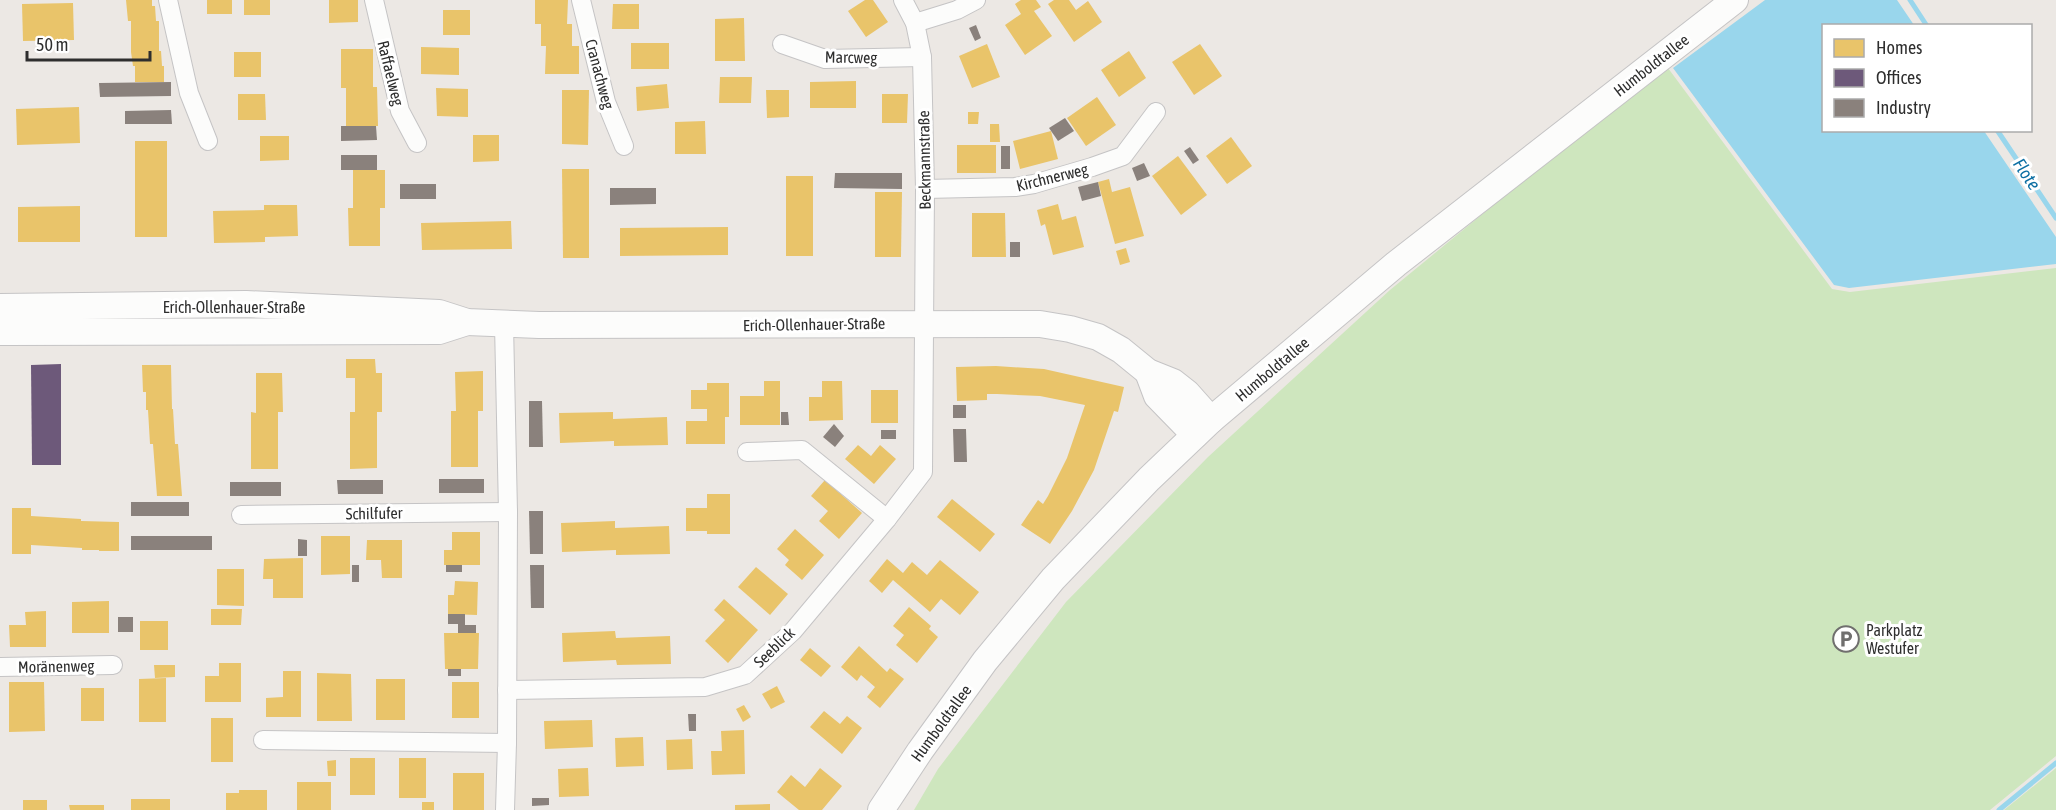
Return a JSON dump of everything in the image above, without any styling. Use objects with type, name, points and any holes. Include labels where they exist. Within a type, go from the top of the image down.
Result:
[{"type":"street","points":[[168,0],[189,93],[208,141]]},
{"type":"street","name":"Raffaelweg","points":[[374,0],[400,111],[417,143]]},
{"type":"street","name":"Cranachweg","points":[[581,0],[606,102],[624,146]]},
{"type":"street","name":"Beckmannstraße","points":[[903,0],[915,23],[922,57],[925,323]]},
{"type":"street","points":[[915,23],[957,10],[976,0]]},
{"type":"street","name":"Humboldtallee","points":[[881,810],[920,751],[986,661],[1053,579],[1111,516],[1203,427],[1396,264],[1735,0]]},
{"type":"street","name":"Marcweg","points":[[782,44],[825,59],[922,57]]},
{"type":"street","name":"Kirchnerweg","points":[[925,189],[1015,187],[1034,184],[1092,167],[1123,156],[1156,112]]},
{"type":"street","name":"Erich-Ollenhauer-Straße","points":[[0,307],[246,304],[439,313],[467,322],[504,324],[1040,324],[1098,337],[1121,350],[1148,372],[1157,396],[1203,427]]},
{"type":"street","name":"Erich-Ollenhauer-Straße","points":[[0,332],[439,331],[467,322]]},
{"type":"street","name":"Seeblick","points":[[507,690],[705,687],[745,675],[793,631],[887,519],[923,472],[925,323]]},
{"type":"street","points":[[504,324],[508,512],[505,810]]},
{"type":"street","points":[[747,452],[802,450],[887,519]]},
{"type":"street","name":"Schilfufer","points":[[241,515],[508,512]]},
{"type":"street","name":"Moränenweg","points":[[0,667],[113,665]]},
{"type":"street","points":[[263,740],[507,743]]},
{"type":"green space","points":[[1665,64],[1832,289],[1850,292],[2056,268],[2056,756],[1990,810],[914,810],[938,769],[1066,602],[1208,457],[1390,290]]},
{"type":"green space","points":[[2056,768],[2056,810],[2004,810]]},
{"type":"water","points":[[1765,0],[1897,0],[1913,24],[1822,24],[1822,132],[1985,132],[2056,237],[2056,264],[1849,288],[1834,285],[1673,68]]},
{"type":"building: Homes","points":[[126,0],[152,0],[152,6],[155,6],[156,21],[159,21],[159,51],[161,51],[162,66],[164,66],[164,82],[135,82],[135,66],[133,66],[131,52],[131,21],[128,21]]},
{"type":"building: Homes","points":[[207,0],[232,0],[232,14],[207,14]]},
{"type":"building: Homes","points":[[244,0],[270,0],[270,15],[244,15]]},
{"type":"building: Homes","points":[[329,0],[358,0],[358,22],[329,23]]},
{"type":"building: Homes","points":[[535,0],[568,0],[567,24],[572,24],[572,46],[579,46],[579,74],[545,74],[546,46],[541,46],[541,24],[535,24]]},
{"type":"building: Homes","points":[[865,0],[873,0],[888,22],[866,37],[848,11]]},
{"type":"building: Homes","points":[[1021,0],[1036,0],[1041,7],[1034,11],[1052,36],[1025,55],[1005,25],[1021,14],[1015,4]]},
{"type":"building: Homes","points":[[1054,0],[1069,0],[1076,10],[1088,1],[1102,22],[1074,42],[1048,4]]},
{"type":"building: Homes","points":[[73,3],[74,40],[23,41],[22,4]]},
{"type":"building: Homes","points":[[613,4],[639,4],[639,29],[612,29]]},
{"type":"building: Homes","points":[[443,10],[470,10],[470,35],[443,35]]},
{"type":"building: Homes","points":[[744,18],[745,61],[715,61],[715,19]]},
{"type":"building: Homes","points":[[631,43],[669,43],[669,69],[631,69]]},
{"type":"building: Homes","points":[[987,44],[1000,77],[972,88],[959,56]]},
{"type":"building: Homes","points":[[1200,44],[1222,76],[1194,95],[1172,62]]},
{"type":"building: Homes","points":[[421,47],[459,48],[459,75],[421,74]]},
{"type":"building: Homes","points":[[341,49],[373,49],[373,87],[377,87],[378,126],[346,126],[346,88],[341,88]]},
{"type":"building: Homes","points":[[1129,51],[1146,78],[1119,97],[1101,70]]},
{"type":"building: Homes","points":[[234,52],[261,52],[261,77],[234,77]]},
{"type":"building: Homes","points":[[720,77],[752,77],[751,103],[719,103]]},
{"type":"building: Homes","points":[[856,81],[856,108],[810,108],[810,82]]},
{"type":"building: Homes","points":[[667,84],[669,108],[637,111],[636,87]]},
{"type":"building: Homes","points":[[436,88],[468,89],[468,117],[437,116]]},
{"type":"building: Homes","points":[[562,90],[589,90],[588,145],[562,144]]},
{"type":"building: Homes","points":[[766,90],[789,90],[789,117],[767,118]]},
{"type":"building: Homes","points":[[238,94],[265,94],[266,120],[238,120]]},
{"type":"building: Homes","points":[[882,94],[908,94],[907,123],[882,123]]},
{"type":"building: Homes","points":[[1097,97],[1116,125],[1086,146],[1067,118]]},
{"type":"building: Homes","points":[[79,107],[80,143],[17,145],[16,109]]},
{"type":"building: Homes","points":[[968,112],[979,112],[978,124],[968,124]]},
{"type":"building: Homes","points":[[705,121],[706,154],[675,154],[675,122]]},
{"type":"building: Homes","points":[[990,124],[999,124],[1000,142],[990,142]]},
{"type":"building: Homes","points":[[1051,131],[1058,159],[1020,169],[1013,141]]},
{"type":"building: Homes","points":[[473,135],[499,135],[499,161],[473,162]]},
{"type":"building: Homes","points":[[260,136],[289,136],[289,160],[260,161]]},
{"type":"building: Homes","points":[[1231,137],[1252,166],[1227,184],[1206,156]]},
{"type":"building: Homes","points":[[135,141],[167,141],[167,237],[135,237]]},
{"type":"building: Homes","points":[[957,145],[996,145],[996,173],[957,173]]},
{"type":"building: Homes","points":[[1178,156],[1207,195],[1181,215],[1152,176]]},
{"type":"building: Homes","points":[[562,169],[589,169],[589,258],[563,258]]},
{"type":"building: Homes","points":[[353,170],[385,170],[385,208],[380,208],[380,246],[349,246],[348,208],[353,208]]},
{"type":"building: Homes","points":[[786,176],[813,176],[813,256],[786,256]]},
{"type":"building: Homes","points":[[1109,179],[1112,192],[1130,187],[1144,236],[1115,244],[1098,182]]},
{"type":"building: Homes","points":[[875,192],[902,192],[901,257],[875,257]]},
{"type":"building: Homes","points":[[1058,204],[1062,220],[1076,216],[1084,247],[1053,255],[1045,224],[1041,226],[1037,210]]},
{"type":"building: Homes","points":[[264,205],[297,205],[298,236],[265,237],[265,242],[214,243],[213,211],[264,210]]},
{"type":"building: Homes","points":[[80,206],[80,242],[18,242],[18,207]]},
{"type":"building: Homes","points":[[972,213],[1005,213],[1006,257],[972,257]]},
{"type":"building: Homes","points":[[511,221],[512,249],[422,250],[421,223]]},
{"type":"building: Homes","points":[[728,227],[728,255],[620,256],[620,228]]},
{"type":"building: Homes","points":[[1126,248],[1130,262],[1120,265],[1116,251]]},
{"type":"building: Homes","points":[[346,359],[375,359],[376,373],[382,373],[382,412],[377,412],[377,468],[350,469],[350,412],[355,412],[355,378],[346,378]]},
{"type":"building: Homes","points":[[142,365],[171,365],[172,409],[175,444],[178,444],[182,496],[157,496],[153,444],[150,444],[148,410],[146,410],[146,392],[143,392]]},
{"type":"building: Homes","points":[[996,366],[1044,369],[1124,387],[1118,412],[1114,411],[1094,470],[1072,511],[1050,544],[1021,525],[1038,500],[1043,504],[1048,496],[1067,458],[1085,405],[1040,396],[997,394],[987,394],[987,400],[957,401],[956,367]]},
{"type":"building: Homes","points":[[483,371],[483,411],[478,411],[478,467],[451,467],[451,411],[456,411],[455,372]]},
{"type":"building: Homes","points":[[256,373],[282,373],[283,412],[278,412],[278,469],[251,469],[251,412],[256,413]]},
{"type":"building: Homes","points":[[764,381],[780,381],[780,425],[740,425],[740,396],[764,396]]},
{"type":"building: Homes","points":[[822,381],[842,381],[843,420],[809,421],[809,397],[822,397]]},
{"type":"building: Homes","points":[[707,383],[729,383],[729,417],[725,417],[725,444],[686,444],[686,421],[707,421],[707,409],[691,409],[691,390],[707,390]]},
{"type":"building: Homes","points":[[871,390],[898,390],[898,423],[871,423]]},
{"type":"building: Homes","points":[[613,412],[613,419],[667,417],[668,445],[614,446],[614,441],[560,443],[559,413]]},
{"type":"building: Homes","points":[[858,445],[871,456],[880,445],[896,459],[874,484],[845,459]]},
{"type":"building: Homes","points":[[825,480],[862,513],[839,539],[819,521],[828,511],[811,496]]},
{"type":"building: Homes","points":[[707,494],[730,494],[730,534],[686,531],[686,508],[707,508]]},
{"type":"building: Homes","points":[[952,499],[995,534],[980,552],[937,517]]},
{"type":"building: Homes","points":[[12,508],[31,508],[31,516],[119,522],[119,551],[31,545],[31,554],[12,554]]},
{"type":"building: Homes","points":[[615,521],[615,528],[669,526],[670,554],[616,555],[616,550],[562,552],[561,523]]},
{"type":"building: Homes","points":[[795,529],[824,555],[802,580],[785,565],[789,560],[777,549]]},
{"type":"building: Homes","points":[[452,532],[480,532],[480,565],[444,565],[444,550],[452,550]]},
{"type":"building: Homes","points":[[321,536],[350,536],[350,574],[321,575]]},
{"type":"building: Homes","points":[[367,540],[402,540],[402,578],[382,578],[381,560],[366,560]]},
{"type":"building: Homes","points":[[303,558],[303,598],[273,598],[273,579],[263,579],[264,559]]},
{"type":"building: Homes","points":[[887,559],[903,573],[912,562],[927,575],[940,560],[979,592],[960,615],[941,599],[930,612],[893,580],[882,593],[869,581]]},
{"type":"building: Homes","points":[[756,567],[788,594],[770,615],[738,587]]},
{"type":"building: Homes","points":[[217,569],[244,569],[244,606],[217,605]]},
{"type":"building: Homes","points":[[455,581],[478,582],[477,615],[448,614],[448,595],[454,595]]},
{"type":"building: Homes","points":[[724,599],[758,630],[728,663],[705,641],[725,620],[714,610]]},
{"type":"building: Homes","points":[[109,601],[109,633],[72,633],[72,602]]},
{"type":"building: Homes","points":[[909,607],[931,626],[929,629],[938,637],[917,663],[896,645],[904,635],[893,626]]},
{"type":"building: Homes","points":[[211,609],[242,609],[241,625],[211,625]]},
{"type":"building: Homes","points":[[46,611],[46,647],[10,647],[9,625],[26,625],[25,612]]},
{"type":"building: Homes","points":[[140,621],[168,621],[168,650],[140,650]]},
{"type":"building: Homes","points":[[615,631],[616,638],[670,636],[671,664],[617,665],[616,660],[563,662],[562,633]]},
{"type":"building: Homes","points":[[444,633],[479,633],[478,669],[445,669]]},
{"type":"building: Homes","points":[[859,646],[887,672],[890,668],[904,679],[880,708],[867,697],[875,687],[861,675],[857,681],[841,667]]},
{"type":"building: Homes","points":[[810,648],[831,666],[821,677],[800,660]]},
{"type":"building: Homes","points":[[219,663],[241,663],[241,702],[205,702],[205,676],[219,676]]},
{"type":"building: Homes","points":[[154,665],[175,665],[175,677],[155,678]]},
{"type":"building: Homes","points":[[283,671],[301,671],[301,717],[266,717],[266,698],[283,697]]},
{"type":"building: Homes","points":[[317,673],[351,674],[352,721],[317,721]]},
{"type":"building: Homes","points":[[166,678],[166,722],[139,722],[139,679]]},
{"type":"building: Homes","points":[[376,679],[405,679],[405,720],[376,720]]},
{"type":"building: Homes","points":[[9,682],[44,682],[45,731],[9,732]]},
{"type":"building: Homes","points":[[452,682],[479,682],[479,718],[452,718]]},
{"type":"building: Homes","points":[[777,686],[785,702],[771,709],[762,694]]},
{"type":"building: Homes","points":[[81,688],[104,688],[104,721],[81,721]]},
{"type":"building: Homes","points":[[744,705],[751,717],[743,722],[736,709]]},
{"type":"building: Homes","points":[[824,711],[840,724],[847,716],[862,728],[842,754],[810,727]]},
{"type":"building: Homes","points":[[211,718],[233,718],[233,762],[211,762]]},
{"type":"building: Homes","points":[[592,720],[593,747],[545,749],[544,721]]},
{"type":"building: Homes","points":[[744,730],[745,774],[712,775],[711,751],[722,751],[721,731]]},
{"type":"building: Homes","points":[[643,737],[644,766],[616,767],[615,738]]},
{"type":"building: Homes","points":[[692,739],[693,769],[667,770],[666,740]]},
{"type":"building: Homes","points":[[350,758],[375,758],[375,795],[350,795]]},
{"type":"building: Homes","points":[[399,758],[426,758],[426,798],[399,798]]},
{"type":"building: Homes","points":[[336,760],[336,776],[328,776],[327,761]]},
{"type":"building: Homes","points":[[588,768],[589,796],[559,797],[558,769]]},
{"type":"building: Homes","points":[[820,768],[842,786],[822,810],[799,810],[777,792],[791,775],[805,787]]},
{"type":"building: Homes","points":[[453,773],[484,773],[484,810],[453,810]]},
{"type":"building: Homes","points":[[297,782],[331,782],[331,810],[297,810]]},
{"type":"building: Homes","points":[[239,790],[267,790],[267,810],[226,810],[226,793],[239,793]]},
{"type":"building: Homes","points":[[131,799],[170,799],[170,810],[131,810]]},
{"type":"building: Homes","points":[[23,800],[47,800],[47,810],[23,810]]},
{"type":"building: Homes","points":[[422,802],[434,802],[434,810],[422,810]]},
{"type":"building: Homes","points":[[770,804],[770,810],[735,810],[735,805]]},
{"type":"building: Homes","points":[[69,805],[104,805],[104,810],[70,810]]},
{"type":"building: Offices","points":[[61,364],[61,465],[32,465],[31,365]]},
{"type":"building: Industry","points":[[976,25],[981,38],[975,41],[969,28]]},
{"type":"building: Industry","points":[[171,82],[171,96],[100,97],[99,83]]},
{"type":"building: Industry","points":[[171,110],[172,124],[125,124],[125,111]]},
{"type":"building: Industry","points":[[1065,118],[1074,131],[1058,141],[1049,128]]},
{"type":"building: Industry","points":[[341,126],[376,126],[377,140],[341,141]]},
{"type":"building: Industry","points":[[1001,146],[1010,146],[1010,169],[1001,169]]},
{"type":"building: Industry","points":[[1190,147],[1199,160],[1193,164],[1184,151]]},
{"type":"building: Industry","points":[[341,155],[377,155],[377,170],[341,170]]},
{"type":"building: Industry","points":[[1144,163],[1150,176],[1137,181],[1132,168]]},
{"type":"building: Industry","points":[[835,173],[902,173],[902,189],[834,188]]},
{"type":"building: Industry","points":[[1098,182],[1101,196],[1082,201],[1078,187]]},
{"type":"building: Industry","points":[[400,184],[436,184],[436,199],[400,199]]},
{"type":"building: Industry","points":[[610,188],[656,188],[656,204],[610,205]]},
{"type":"building: Industry","points":[[1010,242],[1020,242],[1020,257],[1010,257]]},
{"type":"building: Industry","points":[[529,401],[542,401],[543,447],[529,447]]},
{"type":"building: Industry","points":[[953,405],[966,405],[966,418],[953,418]]},
{"type":"building: Industry","points":[[781,412],[788,412],[789,425],[781,425]]},
{"type":"building: Industry","points":[[834,424],[844,436],[835,447],[823,437]]},
{"type":"building: Industry","points":[[953,429],[966,429],[967,462],[954,462]]},
{"type":"building: Industry","points":[[881,430],[896,430],[896,439],[881,439]]},
{"type":"building: Industry","points":[[439,479],[484,479],[484,493],[439,493]]},
{"type":"building: Industry","points":[[337,480],[383,480],[383,494],[338,494]]},
{"type":"building: Industry","points":[[230,482],[281,482],[281,496],[230,496]]},
{"type":"building: Industry","points":[[131,502],[189,502],[189,516],[131,516]]},
{"type":"building: Industry","points":[[529,511],[543,511],[543,554],[530,554]]},
{"type":"building: Industry","points":[[131,536],[212,536],[212,550],[131,550]]},
{"type":"building: Industry","points":[[298,539],[307,540],[307,556],[298,556]]},
{"type":"building: Industry","points":[[352,565],[359,565],[359,582],[352,582]]},
{"type":"building: Industry","points":[[446,565],[462,565],[462,572],[446,572]]},
{"type":"building: Industry","points":[[530,565],[544,565],[544,608],[531,608]]},
{"type":"building: Industry","points":[[448,614],[465,614],[465,625],[476,625],[476,633],[458,633],[458,624],[448,624]]},
{"type":"building: Industry","points":[[118,617],[133,617],[133,632],[118,632]]},
{"type":"building: Industry","points":[[448,669],[461,669],[461,676],[448,676]]},
{"type":"building: Industry","points":[[688,714],[696,714],[696,731],[689,731]]},
{"type":"building: Industry","points":[[532,798],[549,798],[549,805],[532,806]]},
{"type":"waterway","name":"Flote","points":[[1910,0],[1926,24]]},
{"type":"waterway","name":"Flote","points":[[1998,132],[2056,218]]},
{"type":"waterway","points":[[1999,810],[2056,763]]},
{"type":"place","name":"Parkplatz Westufer","points":[[1846,639]]}]
